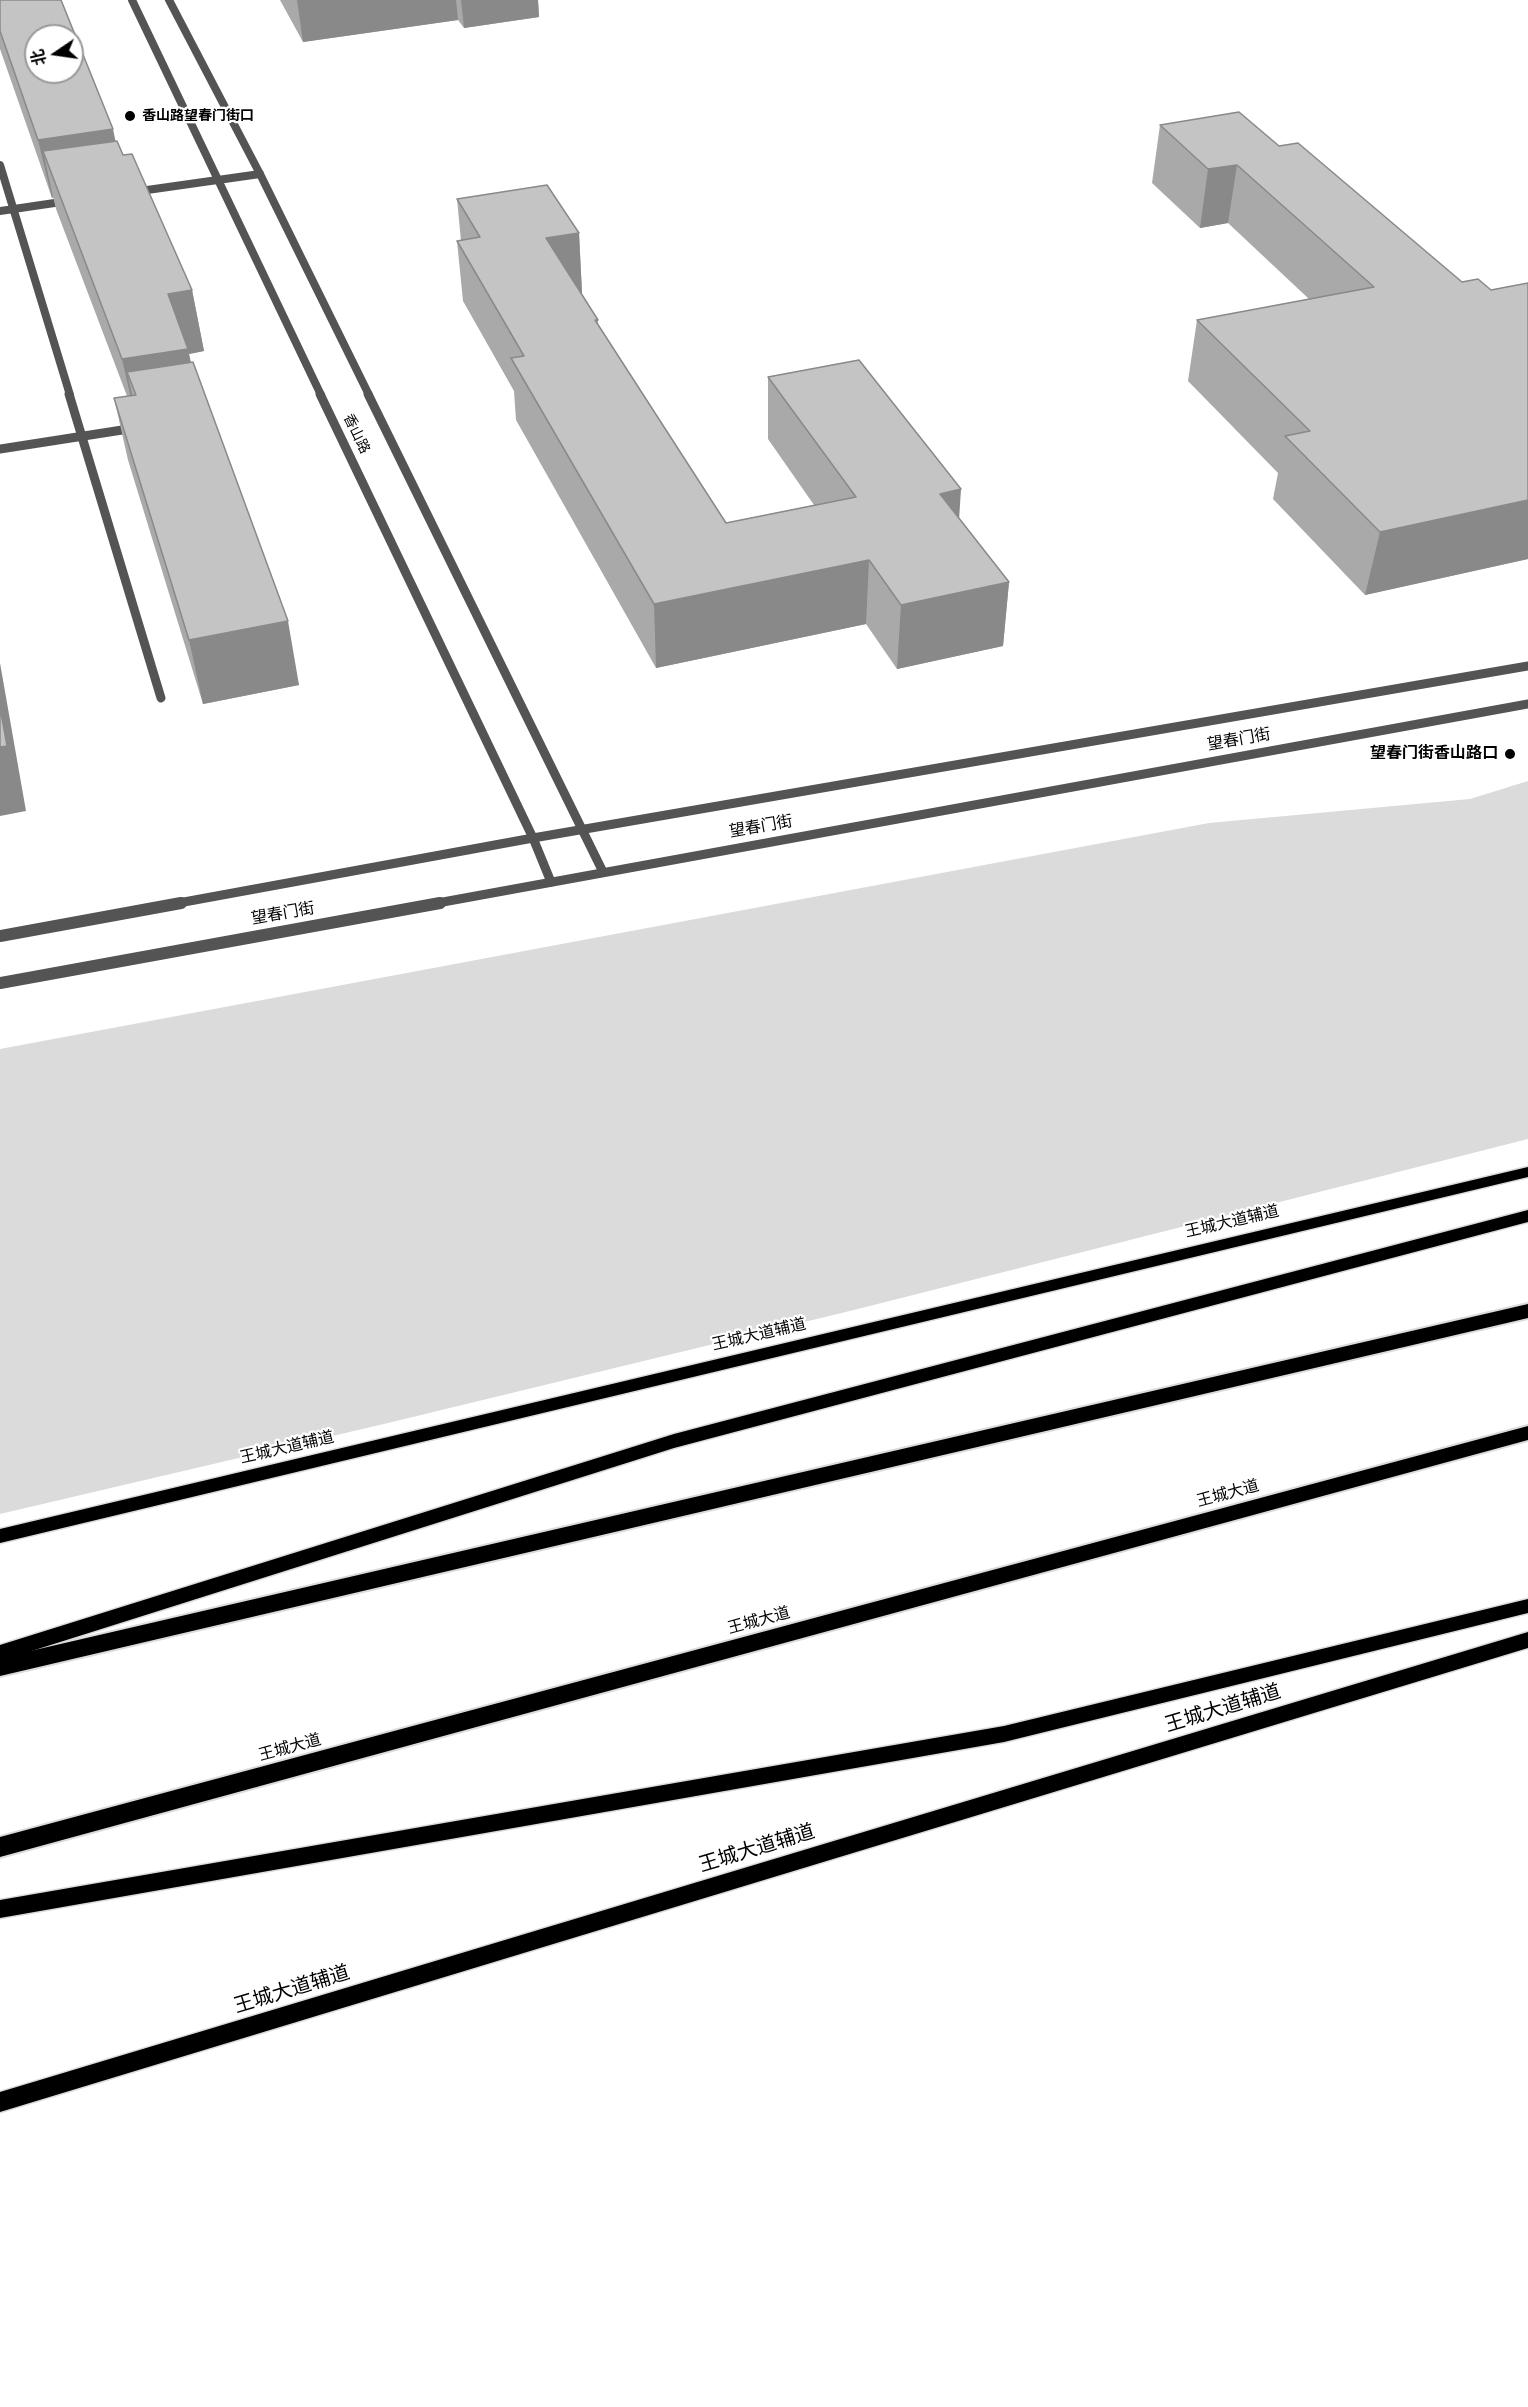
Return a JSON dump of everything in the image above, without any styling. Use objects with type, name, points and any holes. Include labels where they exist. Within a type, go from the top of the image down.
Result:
[{"type":"highway","points":[[0,1666],[1528,1311]]},
{"type":"highway","name":"王城大道","points":[[0,1847],[1528,1433]]},
{"type":"main road","name":"王城大道辅道","points":[[0,1536],[1528,1172]]},
{"type":"main road","points":[[0,1653],[674,1441],[1528,1216]]},
{"type":"main road","points":[[0,1909],[1004,1734],[1528,1606]]},
{"type":"main road","name":"王城大道辅道","points":[[0,2102],[1528,1640]]},
{"type":"street","name":"香山路","points":[[132,0],[533,838],[551,882]]},
{"type":"street","name":"香山路","points":[[168,0],[260,174],[603,872]]},
{"type":"street","points":[[0,165],[161,698]]},
{"type":"street","points":[[127,193],[260,174]]},
{"type":"street","points":[[0,211],[82,200]]},
{"type":"street","points":[[0,449],[149,426]]},
{"type":"street","name":"望春门街","points":[[0,936],[533,838],[1528,666]]},
{"type":"street","name":"望春门街","points":[[0,983],[1528,704]]},
{"type":"shaded area","points":[[1528,781],[1528,1139],[858,1309],[0,1514],[0,1049],[1209,823],[1470,799]]},
{"type":"building","points":[[0,0],[61,0],[71,24],[24,24],[24,84],[84,84],[84,57],[113,129],[38,140],[0,31]]},
{"type":"building","points":[[1239,112],[1279,146],[1298,143],[1462,282],[1478,279],[1491,290],[1528,283],[1528,500],[1380,532],[1285,436],[1310,431],[1197,320],[1374,287],[1237,165],[1208,169],[1160,125]]},
{"type":"building","points":[[117,141],[123,155],[132,154],[192,290],[168,294],[188,349],[122,359],[43,151]]},
{"type":"building","points":[[547,185],[579,233],[546,238],[598,320],[595,320],[726,523],[856,497],[768,377],[859,360],[961,489],[940,494],[1009,582],[901,605],[869,560],[654,604],[511,358],[524,356],[457,241],[480,237],[457,199]]},
{"type":"building","points":[[193,362],[288,621],[189,640],[114,398],[136,395],[127,372]]},
{"type":"building","points":[[0,707],[7,746],[0,747]]},
{"type":"place","name":"香山路望春门街口","points":[[130,116]]},
{"type":"place","name":"望春门街香山路口","points":[[1510,754]]}]
